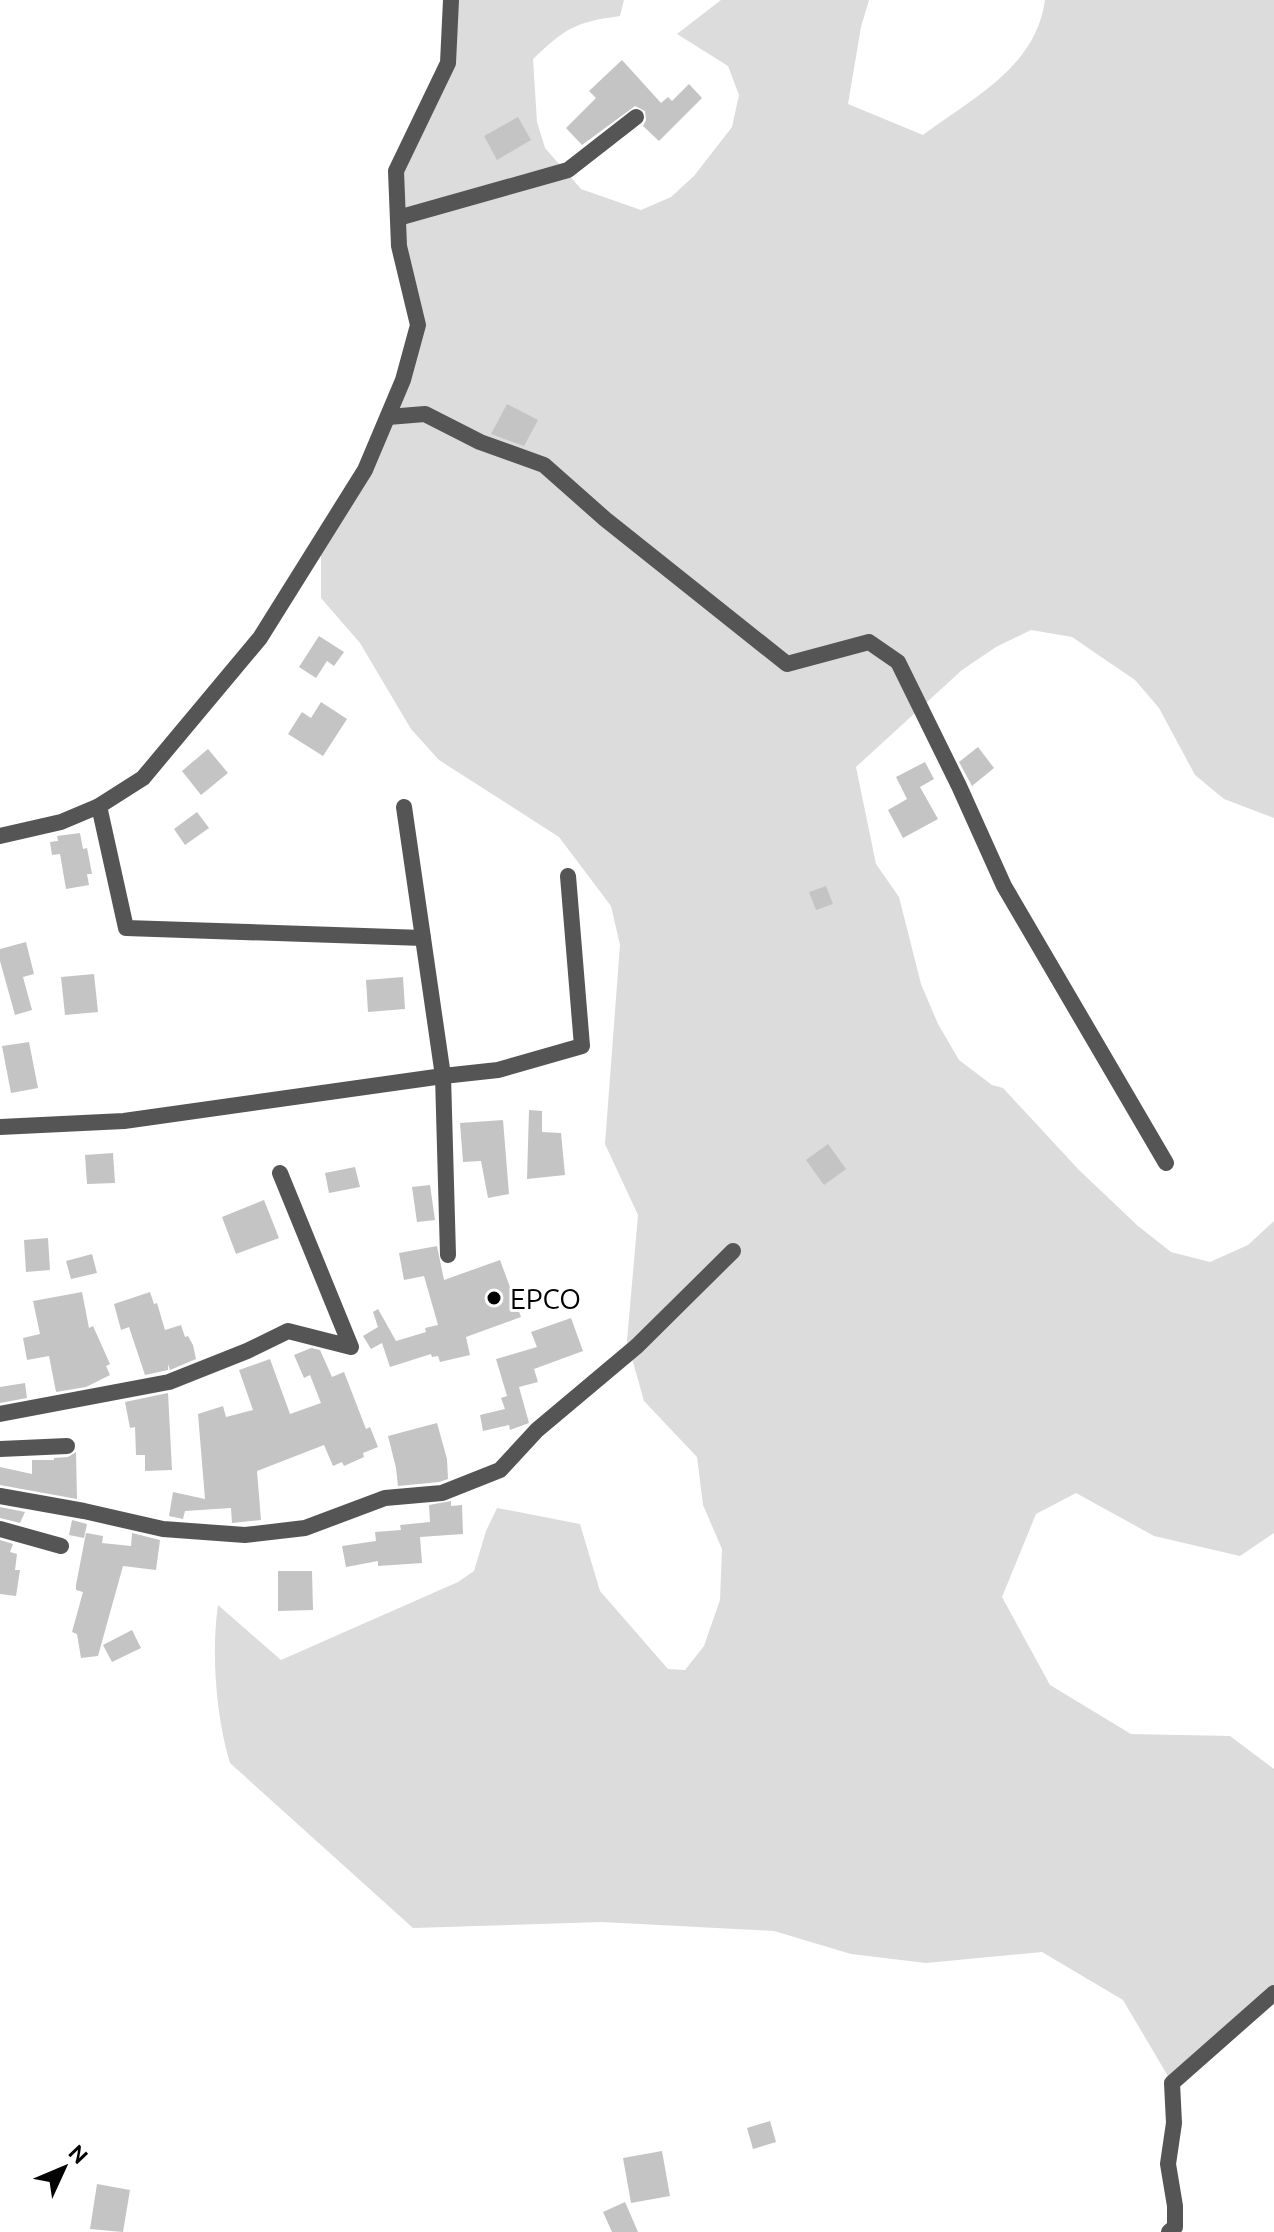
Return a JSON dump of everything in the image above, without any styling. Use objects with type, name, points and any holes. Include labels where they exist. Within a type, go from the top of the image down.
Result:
[{"type":"street","points":[[0,836],[61,822],[99,806],[143,778],[260,638],[365,470],[403,380],[418,325],[399,246],[396,171],[448,63],[451,0]]},
{"type":"street","points":[[398,218],[568,170],[636,117]]},
{"type":"street","points":[[388,417],[425,414],[480,442],[544,465],[605,519],[787,664],[869,642],[898,662],[1004,886],[1166,1163]]},
{"type":"street","points":[[99,806],[126,928],[423,938]]},
{"type":"street","points":[[404,807],[443,1076],[448,1255]]},
{"type":"street","points":[[0,1127],[124,1121],[498,1070],[582,1046],[568,876]]},
{"type":"street","points":[[0,1414],[169,1382],[288,1331],[351,1347],[280,1173]]},
{"type":"street","points":[[0,1496],[163,1529],[245,1535],[305,1528],[385,1498],[442,1493],[500,1470],[537,1430],[637,1346],[733,1251]]},
{"type":"street","points":[[0,1449],[67,1446]]},
{"type":"street","points":[[0,1529],[61,1546]]},
{"type":"street","points":[[1169,2232],[1175,2227],[1168,2164],[1174,2123],[1172,2083],[1274,1993]]},
{"type":"shaded area","points":[[447,0],[624,0],[620,16],[572,28],[533,59],[537,122],[545,148],[581,189],[641,210],[671,197],[694,176],[732,127],[739,95],[728,66],[677,34],[721,0],[869,0],[861,27],[848,104],[923,135],[981,94],[1016,62],[1039,24],[1045,0],[1274,0],[1274,818],[1224,799],[1195,775],[1159,708],[1135,680],[1072,637],[1031,630],[996,647],[962,670],[856,767],[876,864],[899,897],[921,984],[938,1024],[959,1060],[992,1085],[1003,1088],[1079,1170],[1138,1226],[1171,1252],[1210,1262],[1248,1245],[1274,1221],[1274,1533],[1240,1556],[1154,1536],[1076,1493],[1036,1514],[1002,1597],[1050,1685],[1131,1734],[1230,1736],[1274,1769],[1274,1993],[1172,2083],[1123,2000],[1042,1952],[926,1963],[851,1954],[774,1931],[602,1922],[413,1928],[230,1763],[216,1685],[218,1605],[281,1660],[458,1582],[474,1571],[486,1531],[497,1508],[580,1524],[600,1591],[668,1669],[685,1670],[704,1646],[720,1600],[722,1549],[703,1505],[697,1457],[644,1401],[627,1341],[638,1215],[605,1144],[620,945],[611,906],[559,837],[439,760],[411,729],[360,643],[321,598],[321,543],[365,470],[418,325],[396,171],[448,63]]},
{"type":"building","points":[[622,60],[661,103],[668,97],[672,101],[689,84],[702,98],[659,141],[643,126],[645,111],[635,106],[582,145],[566,128],[596,98],[589,91]]},
{"type":"building","points":[[518,117],[531,140],[497,160],[484,136]]},
{"type":"building","points":[[507,404],[538,420],[524,446],[491,434]]},
{"type":"building","points":[[319,636],[344,652],[334,666],[327,661],[316,678],[299,667]]},
{"type":"building","points":[[321,702],[347,719],[323,756],[288,734],[302,712],[311,718]]},
{"type":"building","points":[[978,747],[994,768],[972,786],[959,762]]},
{"type":"building","points":[[208,749],[228,773],[201,795],[182,771]]},
{"type":"building","points":[[925,762],[934,779],[920,787],[938,819],[903,838],[888,810],[907,799],[896,777]]},
{"type":"building","points":[[197,812],[209,828],[185,845],[174,829]]},
{"type":"building","points":[[80,833],[83,849],[87,848],[92,874],[87,874],[89,885],[66,889],[60,854],[52,855],[50,842],[58,841],[57,836]]},
{"type":"building","points":[[826,886],[833,904],[816,910],[809,892]]},
{"type":"building","points":[[26,942],[34,974],[23,977],[32,1010],[15,1015],[0,961],[0,949]]},
{"type":"building","points":[[94,974],[98,1012],[65,1015],[61,977]]},
{"type":"building","points":[[403,977],[405,1009],[368,1012],[366,980]]},
{"type":"building","points":[[29,1042],[38,1088],[11,1093],[2,1046]]},
{"type":"building","points":[[529,1110],[542,1111],[542,1132],[561,1133],[565,1175],[527,1179]]},
{"type":"building","points":[[503,1120],[509,1194],[488,1198],[481,1161],[463,1162],[460,1123]]},
{"type":"building","points":[[828,1144],[846,1169],[824,1185],[806,1160]]},
{"type":"building","points":[[113,1153],[115,1183],[87,1184],[85,1155]]},
{"type":"building","points":[[355,1167],[360,1187],[329,1193],[325,1173]]},
{"type":"building","points":[[430,1185],[435,1220],[417,1222],[412,1187]]},
{"type":"building","points":[[264,1200],[279,1238],[236,1254],[222,1217]]},
{"type":"building","points":[[48,1238],[50,1270],[26,1272],[24,1240]]},
{"type":"building","points":[[437,1246],[444,1280],[500,1260],[521,1317],[466,1337],[470,1355],[440,1362],[438,1356],[432,1357],[431,1354],[390,1367],[382,1343],[371,1349],[363,1336],[378,1327],[373,1312],[378,1309],[396,1341],[438,1325],[424,1276],[404,1280],[399,1253]]},
{"type":"building","points":[[92,1254],[97,1273],[71,1279],[66,1261]]},
{"type":"building","points":[[82,1292],[89,1328],[93,1326],[110,1364],[106,1366],[110,1375],[86,1387],[56,1392],[49,1356],[27,1360],[23,1338],[40,1334],[33,1301]]},
{"type":"building","points":[[150,1292],[154,1304],[157,1303],[165,1330],[181,1325],[185,1337],[188,1336],[193,1345],[196,1359],[170,1370],[168,1364],[168,1370],[145,1375],[129,1327],[121,1330],[114,1304]]},
{"type":"building","points":[[571,1318],[583,1351],[534,1369],[538,1382],[519,1387],[529,1423],[510,1430],[509,1425],[483,1431],[480,1415],[505,1409],[501,1398],[507,1396],[496,1359],[537,1347],[531,1332]]},
{"type":"building","points":[[311,1348],[320,1350],[332,1377],[344,1372],[366,1429],[370,1427],[378,1447],[344,1466],[342,1462],[333,1466],[324,1445],[257,1471],[261,1520],[232,1523],[231,1508],[185,1511],[183,1519],[169,1516],[173,1492],[205,1499],[198,1414],[223,1406],[226,1417],[253,1410],[239,1370],[270,1359],[290,1414],[321,1403],[310,1375],[304,1378],[294,1355]]},
{"type":"building","points":[[25,1383],[27,1398],[0,1403],[0,1387]]},
{"type":"building","points":[[168,1393],[172,1470],[145,1471],[145,1455],[136,1455],[135,1427],[130,1428],[125,1402]]},
{"type":"building","points":[[437,1423],[447,1459],[448,1479],[398,1486],[388,1436]]},
{"type":"building","points":[[76,1452],[77,1499],[0,1485],[0,1467],[32,1474],[32,1460],[54,1460]]},
{"type":"building","points":[[451,1501],[451,1506],[462,1505],[463,1534],[420,1537],[422,1563],[378,1566],[378,1561],[346,1567],[342,1546],[376,1541],[375,1532],[401,1530],[400,1525],[430,1522],[429,1505]]},
{"type":"building","points":[[0,1507],[25,1512],[20,1523],[0,1518]]},
{"type":"building","points":[[72,1520],[87,1524],[84,1538],[69,1535]]},
{"type":"building","points":[[86,1533],[103,1536],[102,1543],[131,1546],[132,1533],[160,1540],[156,1570],[123,1566],[98,1656],[81,1658],[77,1634],[72,1632],[83,1592],[76,1590],[76,1585]]},
{"type":"building","points":[[0,1540],[13,1544],[10,1552],[17,1554],[15,1570],[20,1570],[16,1596],[0,1594]]},
{"type":"building","points":[[278,1571],[312,1571],[313,1610],[278,1611]]},
{"type":"building","points":[[132,1630],[141,1648],[112,1662],[103,1645]]},
{"type":"building","points":[[770,2121],[776,2142],[753,2149],[747,2128]]},
{"type":"building","points":[[662,2151],[670,2196],[631,2203],[623,2158]]},
{"type":"building","points":[[97,2184],[130,2190],[123,2232],[90,2229]]},
{"type":"building","points":[[625,2202],[638,2232],[612,2232],[603,2212]]},
{"type":"place","name":"EPCO","points":[[494,1298]]}]
